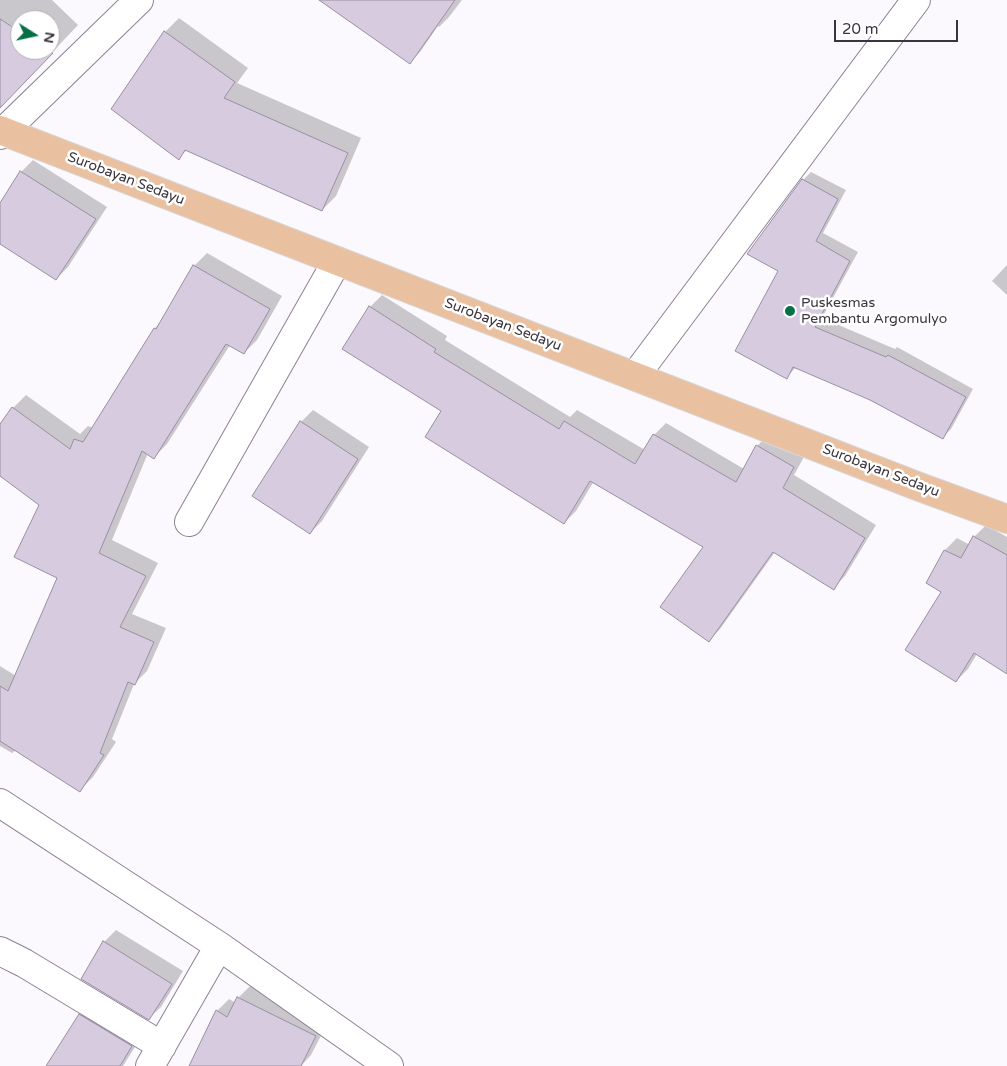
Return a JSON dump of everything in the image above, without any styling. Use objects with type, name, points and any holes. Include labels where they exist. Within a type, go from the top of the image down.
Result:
[{"type":"main road","name":"Surobayan Sedayu","points":[[1,132],[917,486],[1007,519]]},
{"type":"street","points":[[1,132],[139,0]]},
{"type":"street","points":[[635,376],[916,0]]},
{"type":"street","points":[[189,522],[337,261]]},
{"type":"street","points":[[0,803],[219,946],[388,1066]]},
{"type":"street","points":[[0,951],[24,963],[156,1056],[219,946]]},
{"type":"building","points":[[319,0],[455,0],[410,64]]},
{"type":"building","points":[[0,19],[10,26],[10,60],[46,60],[0,108]]},
{"type":"building","points":[[164,31],[235,82],[224,98],[348,153],[322,211],[185,150],[179,160],[111,109]]},
{"type":"building","points":[[20,171],[96,219],[56,280],[0,244],[0,203]]},
{"type":"building","points":[[802,179],[838,199],[816,241],[850,261],[815,327],[886,357],[888,355],[966,397],[943,439],[870,400],[793,367],[787,379],[735,351],[778,271],[747,254]]},
{"type":"building","points":[[193,265],[270,309],[244,354],[226,344],[154,459],[142,451],[99,553],[146,576],[120,627],[154,642],[135,685],[128,682],[100,753],[104,755],[80,792],[0,741],[0,686],[8,691],[57,578],[14,557],[39,505],[0,476],[0,424],[12,407],[70,449],[74,439],[83,442],[154,328],[156,329]]},
{"type":"building","points":[[369,306],[436,349],[434,352],[559,429],[564,421],[635,464],[653,434],[736,482],[756,445],[794,467],[783,488],[865,538],[834,590],[773,552],[709,642],[660,607],[703,547],[590,481],[564,524],[425,437],[441,411],[342,349]]},
{"type":"building","points":[[300,421],[358,459],[310,534],[252,496]]},
{"type":"building","points":[[973,536],[1007,555],[1007,674],[974,653],[956,682],[905,650],[941,592],[926,583],[944,550],[961,558]]},
{"type":"building","points":[[103,941],[172,984],[149,1020],[81,979]]},
{"type":"building","points":[[237,997],[316,1036],[301,1066],[189,1066],[216,1010],[227,1017]]},
{"type":"building","points":[[79,1014],[132,1046],[120,1066],[46,1066]]},
{"type":"place","name":"Puskesmas Pembantu Argomulyo","points":[[790,311]]}]
